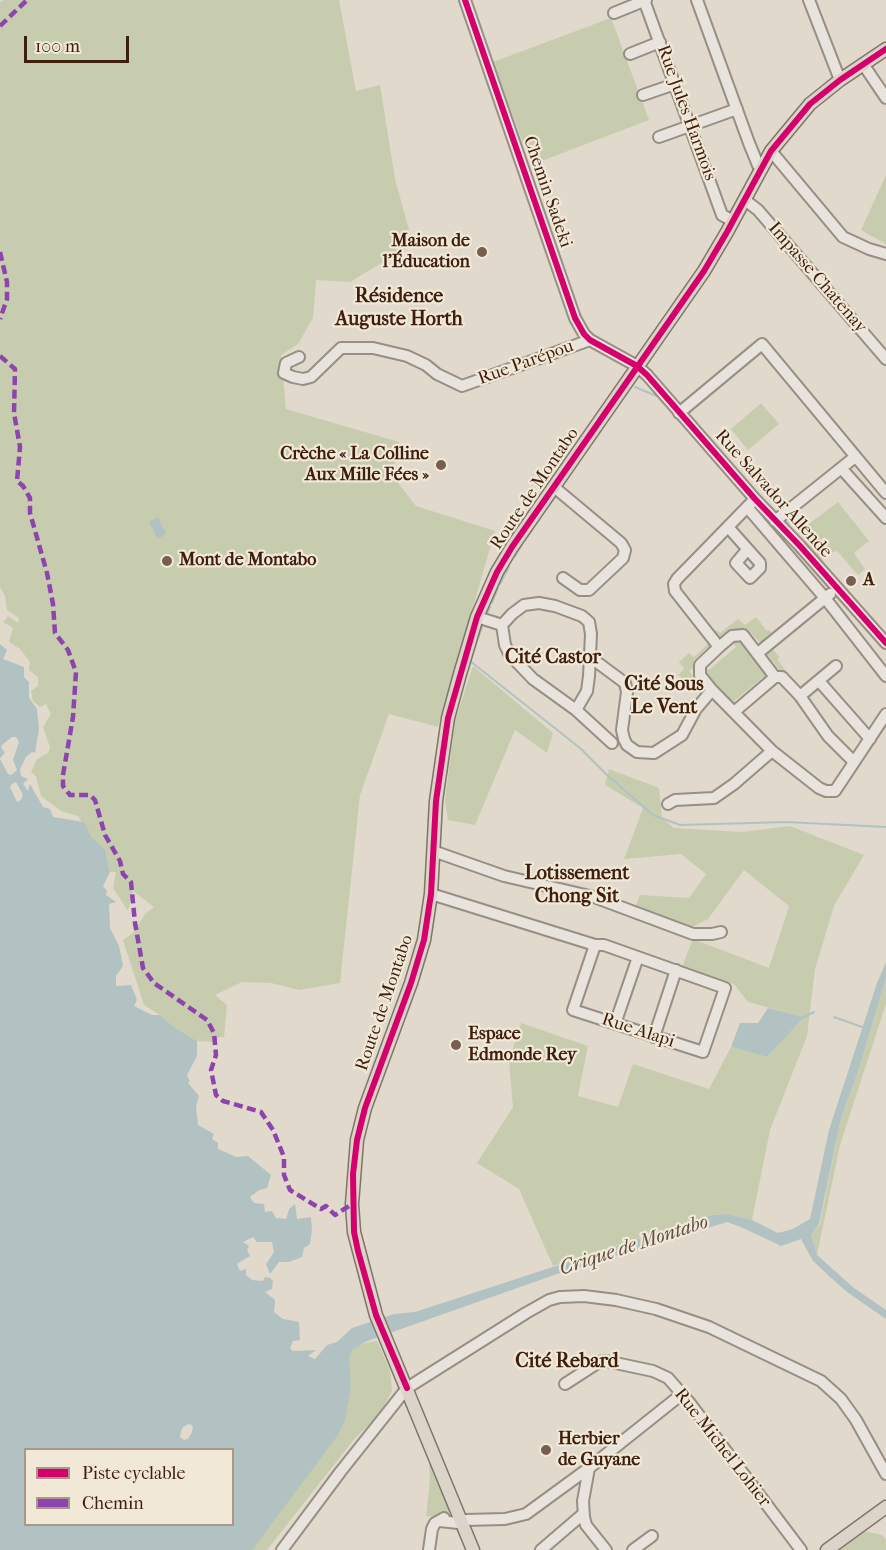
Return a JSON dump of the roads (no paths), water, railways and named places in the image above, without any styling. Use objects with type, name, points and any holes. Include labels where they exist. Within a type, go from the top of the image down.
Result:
[{"type":"main road","name":"Route de Montabo","points":[[407,1388],[376,1314],[354,1232],[353,1174],[357,1140],[365,1108],[411,983],[424,940],[430,894],[436,801],[448,718],[477,617],[502,564],[704,271],[771,151],[810,104],[840,80],[886,49]]},
{"type":"main road","points":[[407,1388],[473,1550]]},
{"type":"main road","points":[[826,1550],[884,1506]]},
{"type":"street","name":"Chemin Sadeki","points":[[465,0],[575,318],[590,340],[638,366]]},
{"type":"street","points":[[614,13],[645,0]]},
{"type":"street","name":"Rue Jules Harmois","points":[[645,0],[723,215],[733,221]]},
{"type":"street","points":[[697,0],[758,165],[762,168]]},
{"type":"street","points":[[809,0],[840,80]]},
{"type":"street","points":[[630,54],[660,42]]},
{"type":"street","points":[[863,64],[886,98]]},
{"type":"street","points":[[643,95],[675,84]]},
{"type":"street","points":[[659,137],[737,109]]},
{"type":"street","points":[[771,151],[843,237],[886,254]]},
{"type":"street","name":"Impasse Chatenay","points":[[745,200],[758,210],[886,359]]},
{"type":"street","name":"Rue Parépou","points":[[299,357],[286,363],[284,373],[288,376],[303,379],[311,377],[341,348],[373,348],[407,356],[462,386],[590,340]]},
{"type":"street","points":[[679,412],[762,344],[886,493]]},
{"type":"street","name":"Rue Salvador Allende","points":[[638,366],[679,412],[751,503],[775,520],[886,644]]},
{"type":"street","points":[[775,520],[855,457]]},
{"type":"street","points":[[842,468],[886,518]]},
{"type":"street","points":[[554,487],[621,543],[625,550],[622,558],[590,590],[580,590],[563,578]]},
{"type":"street","points":[[719,647],[675,591],[674,585],[677,579],[751,503],[886,676]]},
{"type":"street","points":[[728,527],[747,550]]},
{"type":"street","points":[[758,653],[837,588]]},
{"type":"street","points":[[502,625],[524,605],[539,603],[573,612],[589,622],[591,634],[587,691],[576,710]]},
{"type":"street","points":[[477,617],[502,625]]},
{"type":"street","points":[[502,625],[505,645],[518,665],[533,680],[576,710],[612,743]]},
{"type":"street","points":[[775,677],[745,637],[740,635],[732,636],[698,668],[700,675],[712,690],[772,751],[826,791],[835,790],[886,714]]},
{"type":"street","points":[[590,657],[625,682],[627,692],[622,730],[627,745],[637,752],[654,753],[682,735],[696,709],[712,690]]},
{"type":"street","points":[[800,696],[836,666]]},
{"type":"street","points":[[734,712],[775,677],[782,677],[800,696],[828,736],[854,762]]},
{"type":"street","points":[[819,681],[870,739]]},
{"type":"street","points":[[668,804],[675,800],[714,798],[772,751]]},
{"type":"street","points":[[433,851],[504,876],[594,897],[693,934],[721,932]]},
{"type":"street","points":[[430,894],[676,970],[654,1037]]},
{"type":"street","name":"Rue Alapi","points":[[600,945],[573,1010],[703,1052],[725,988],[676,970]]},
{"type":"street","points":[[615,1024],[638,957]]},
{"type":"street","points":[[282,1550],[407,1388],[526,1312],[560,1297],[584,1296],[616,1300],[656,1309],[709,1327],[821,1381],[841,1399],[851,1413],[886,1472]]},
{"type":"street","name":"Rue Michel Lohier","points":[[565,1384],[599,1362],[612,1361],[664,1376],[682,1394],[801,1550]]},
{"type":"street","points":[[440,1521],[505,1520],[526,1514],[589,1468],[682,1394]]},
{"type":"street","points":[[589,1468],[583,1514],[586,1525],[606,1550]]},
{"type":"street","points":[[429,1550],[435,1523],[452,1514],[456,1507]]},
{"type":"street","points":[[541,1550],[583,1514]]},
{"type":"street","points":[[633,1550],[652,1536]]},
{"type":"water","points":[[158,517],[166,534],[158,539],[149,522]]},
{"type":"water","name":"Crique de Montabo","points":[[0,644],[7,650],[3,659],[24,667],[24,677],[29,682],[29,698],[37,709],[39,729],[35,753],[32,752],[26,757],[20,769],[21,776],[28,779],[23,784],[28,791],[30,784],[43,807],[50,809],[53,817],[84,822],[91,836],[105,849],[110,872],[103,886],[107,891],[106,895],[116,902],[109,904],[110,928],[119,946],[123,966],[116,976],[116,986],[131,985],[137,1000],[134,1006],[152,1015],[160,1015],[197,1041],[197,1056],[187,1075],[190,1081],[188,1083],[199,1096],[196,1106],[198,1125],[214,1134],[212,1139],[218,1143],[218,1149],[236,1157],[248,1156],[271,1175],[267,1188],[259,1190],[250,1197],[254,1203],[264,1204],[265,1212],[272,1211],[276,1218],[286,1219],[289,1209],[295,1204],[297,1219],[311,1217],[310,1244],[304,1248],[302,1257],[289,1262],[279,1262],[270,1274],[266,1264],[274,1252],[272,1242],[257,1242],[253,1237],[243,1242],[249,1246],[247,1250],[250,1256],[237,1264],[240,1271],[246,1269],[246,1275],[252,1280],[263,1281],[265,1277],[273,1281],[272,1289],[265,1292],[275,1300],[274,1312],[283,1319],[299,1322],[300,1340],[293,1341],[290,1348],[293,1351],[316,1350],[308,1356],[315,1359],[327,1345],[337,1342],[352,1328],[394,1314],[415,1312],[712,1215],[727,1214],[752,1220],[778,1233],[793,1229],[810,1219],[829,1130],[886,962],[886,978],[858,1072],[841,1118],[819,1224],[811,1235],[817,1255],[854,1288],[886,1310],[886,1319],[847,1292],[813,1261],[801,1239],[781,1246],[727,1222],[557,1274],[367,1341],[353,1349],[349,1357],[351,1387],[345,1420],[338,1435],[252,1550],[0,1550],[0,759],[8,774],[11,775],[17,770],[13,760],[19,742],[16,737],[12,737],[3,744],[1,747],[5,753],[0,758]],"holes":[[[16,782],[23,795],[17,802],[10,787],[12,784]],[[189,1424],[193,1426],[192,1432],[188,1439],[184,1440],[180,1437],[181,1431]]]},
{"type":"water","points":[[768,1008],[804,1017],[767,1057],[731,1047],[740,1023],[758,1023]]},
{"type":"waterway","points":[[635,387],[659,397],[663,403]]},
{"type":"waterway","points":[[542,515],[555,497]]},
{"type":"waterway","points":[[535,525],[540,519]]},
{"type":"waterway","points":[[524,542],[533,529]]},
{"type":"waterway","points":[[515,556],[522,545]]},
{"type":"waterway","points":[[500,584],[509,567]]},
{"type":"waterway","points":[[492,603],[498,588]]},
{"type":"waterway","points":[[487,614],[490,607]]},
{"type":"waterway","points":[[474,649],[483,625]]},
{"type":"waterway","points":[[473,652],[470,661],[580,748],[653,815],[680,825],[787,822],[886,827]]},
{"type":"waterway","points":[[464,682],[470,662]]},
{"type":"waterway","points":[[804,1017],[814,1012]]},
{"type":"waterway","points":[[834,1017],[865,1028]]},
{"type":"place","name":"Maison de l'Éducation","points":[[482,252]]},
{"type":"place","name":"Crèche « La Colline Aux Mille Fées »","points":[[441,465]]},
{"type":"place","name":"Mont de Montabo","points":[[167,561]]},
{"type":"place","name":"A","points":[[851,581]]},
{"type":"place","name":"Espace Edmonde Rey","points":[[456,1045]]},
{"type":"place","name":"Herbier de Guyane","points":[[546,1450]]},
{"type":"district","name":"Résidence Auguste Horth","points":[[399,308]]},
{"type":"district","name":"Cité Castor","points":[[553,658]]},
{"type":"district","name":"Cité Sous Le Vent","points":[[664,696]]},
{"type":"district","name":"Lotissement Chong Sit","points":[[577,886]]},
{"type":"district","name":"Cité Rebard","points":[[567,1362]]}]
